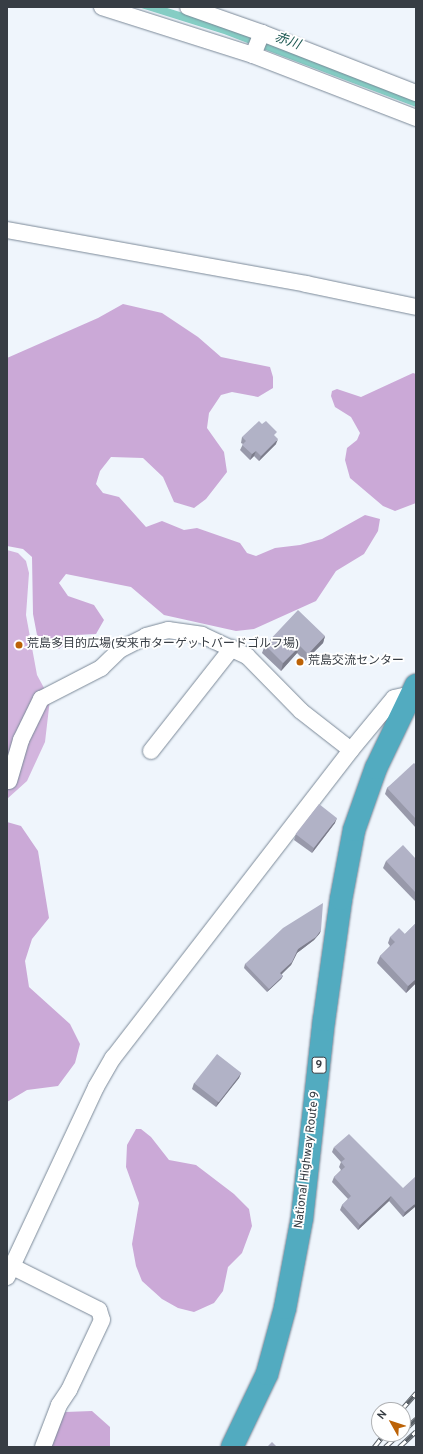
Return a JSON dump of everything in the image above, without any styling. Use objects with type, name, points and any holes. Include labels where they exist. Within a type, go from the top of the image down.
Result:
[{"type":"highway","name":"National Highway Route 9","points":[[232,1447],[267,1374],[285,1308],[302,1218],[324,1020],[341,899],[354,830],[376,768],[413,690]]},
{"type":"street","points":[[102,7],[258,43],[416,93]]},
{"type":"street","points":[[188,7],[258,43],[416,118]]},
{"type":"street","points":[[7,230],[306,284],[416,307]]},
{"type":"street","points":[[10,781],[21,740],[41,699],[101,668],[121,649],[146,636],[168,630],[202,635],[247,656],[301,711],[351,750]]},
{"type":"street","points":[[151,751],[232,648]]},
{"type":"street","points":[[43,1447],[59,1405],[69,1390],[102,1320],[98,1310],[10,1272],[72,1135],[113,1058],[351,750],[394,698],[413,690]]},
{"type":"shaded area","points":[[138,7],[164,7],[196,17],[416,99],[416,107],[224,34]]},
{"type":"shaded area","points":[[123,304],[162,313],[198,337],[221,357],[270,367],[273,377],[273,388],[258,397],[232,392],[221,395],[209,413],[207,428],[224,452],[227,472],[206,499],[194,508],[174,502],[163,477],[143,458],[111,457],[100,471],[96,484],[103,493],[119,497],[146,527],[162,521],[184,530],[197,528],[240,543],[247,553],[256,556],[275,548],[300,545],[322,539],[365,515],[380,519],[378,531],[364,554],[336,571],[316,601],[254,629],[236,631],[164,615],[131,587],[66,574],[59,583],[68,596],[94,605],[104,620],[96,634],[76,635],[59,649],[37,635],[33,614],[32,557],[23,549],[7,546],[7,358],[98,318]]},
{"type":"shaded area","points":[[413,373],[416,374],[416,503],[395,511],[383,506],[350,478],[345,460],[347,448],[357,440],[360,433],[351,417],[335,407],[331,396],[332,391],[337,389],[361,397]]},
{"type":"shaded area","name":"荒島多目的広場(安来市ターゲットバードゴルフ場)","points":[[7,550],[18,553],[26,561],[29,573],[26,615],[37,675],[50,699],[45,742],[27,781],[7,799]]},
{"type":"shaded area","points":[[7,822],[21,826],[38,851],[49,918],[32,939],[25,961],[29,987],[70,1024],[80,1044],[75,1063],[58,1086],[27,1090],[7,1102]]},
{"type":"shaded area","points":[[136,1129],[141,1129],[151,1137],[169,1160],[196,1165],[234,1194],[249,1209],[252,1226],[242,1253],[228,1267],[223,1291],[214,1303],[194,1312],[178,1308],[162,1299],[142,1281],[136,1266],[132,1244],[139,1203],[126,1167],[127,1145]]},
{"type":"shaded area","points":[[92,1411],[110,1427],[110,1447],[51,1447],[56,1424],[65,1412]]},
{"type":"building","points":[[259,421],[262,424],[266,421],[277,432],[274,435],[278,439],[261,456],[256,451],[252,454],[242,445],[246,441],[242,437]]},
{"type":"building","name":"荒島交流センター","points":[[298,610],[325,636],[308,654],[300,646],[283,663],[265,645]]},
{"type":"building","points":[[414,763],[416,765],[416,819],[387,788]]},
{"type":"building","points":[[319,804],[337,818],[314,848],[296,834]]},
{"type":"building","points":[[403,845],[416,859],[416,893],[386,861]]},
{"type":"building","points":[[323,903],[321,930],[316,937],[298,949],[292,962],[280,973],[283,976],[269,989],[245,964],[283,928]]},
{"type":"building","points":[[416,923],[416,979],[408,986],[380,956],[395,942],[390,937],[399,928],[405,934]]},
{"type":"building","points":[[217,1054],[241,1073],[219,1102],[194,1083]]},
{"type":"building","points":[[349,1134],[403,1188],[416,1176],[416,1203],[405,1212],[391,1196],[360,1225],[342,1205],[351,1196],[334,1177],[345,1167],[341,1162],[345,1159],[334,1147]]},
{"type":"building","points":[[272,1442],[277,1447],[267,1447]]},
{"type":"railway","points":[[408,1402],[416,1393]]},
{"type":"railway","points":[[411,1424],[416,1419]]},
{"type":"railway","points":[[399,1447],[416,1431]]},
{"type":"railway","points":[[374,1447],[378,1442]]},
{"type":"railway","points":[[385,1447],[390,1442]]},
{"type":"place","name":"荒島多目的広場(安来市ターゲットバードゴルフ場)","points":[[19,645]]},
{"type":"place","name":"荒島交流センター","points":[[300,662]]},
{"type":"water label","name":"赤川","points":[[287,42]]}]
